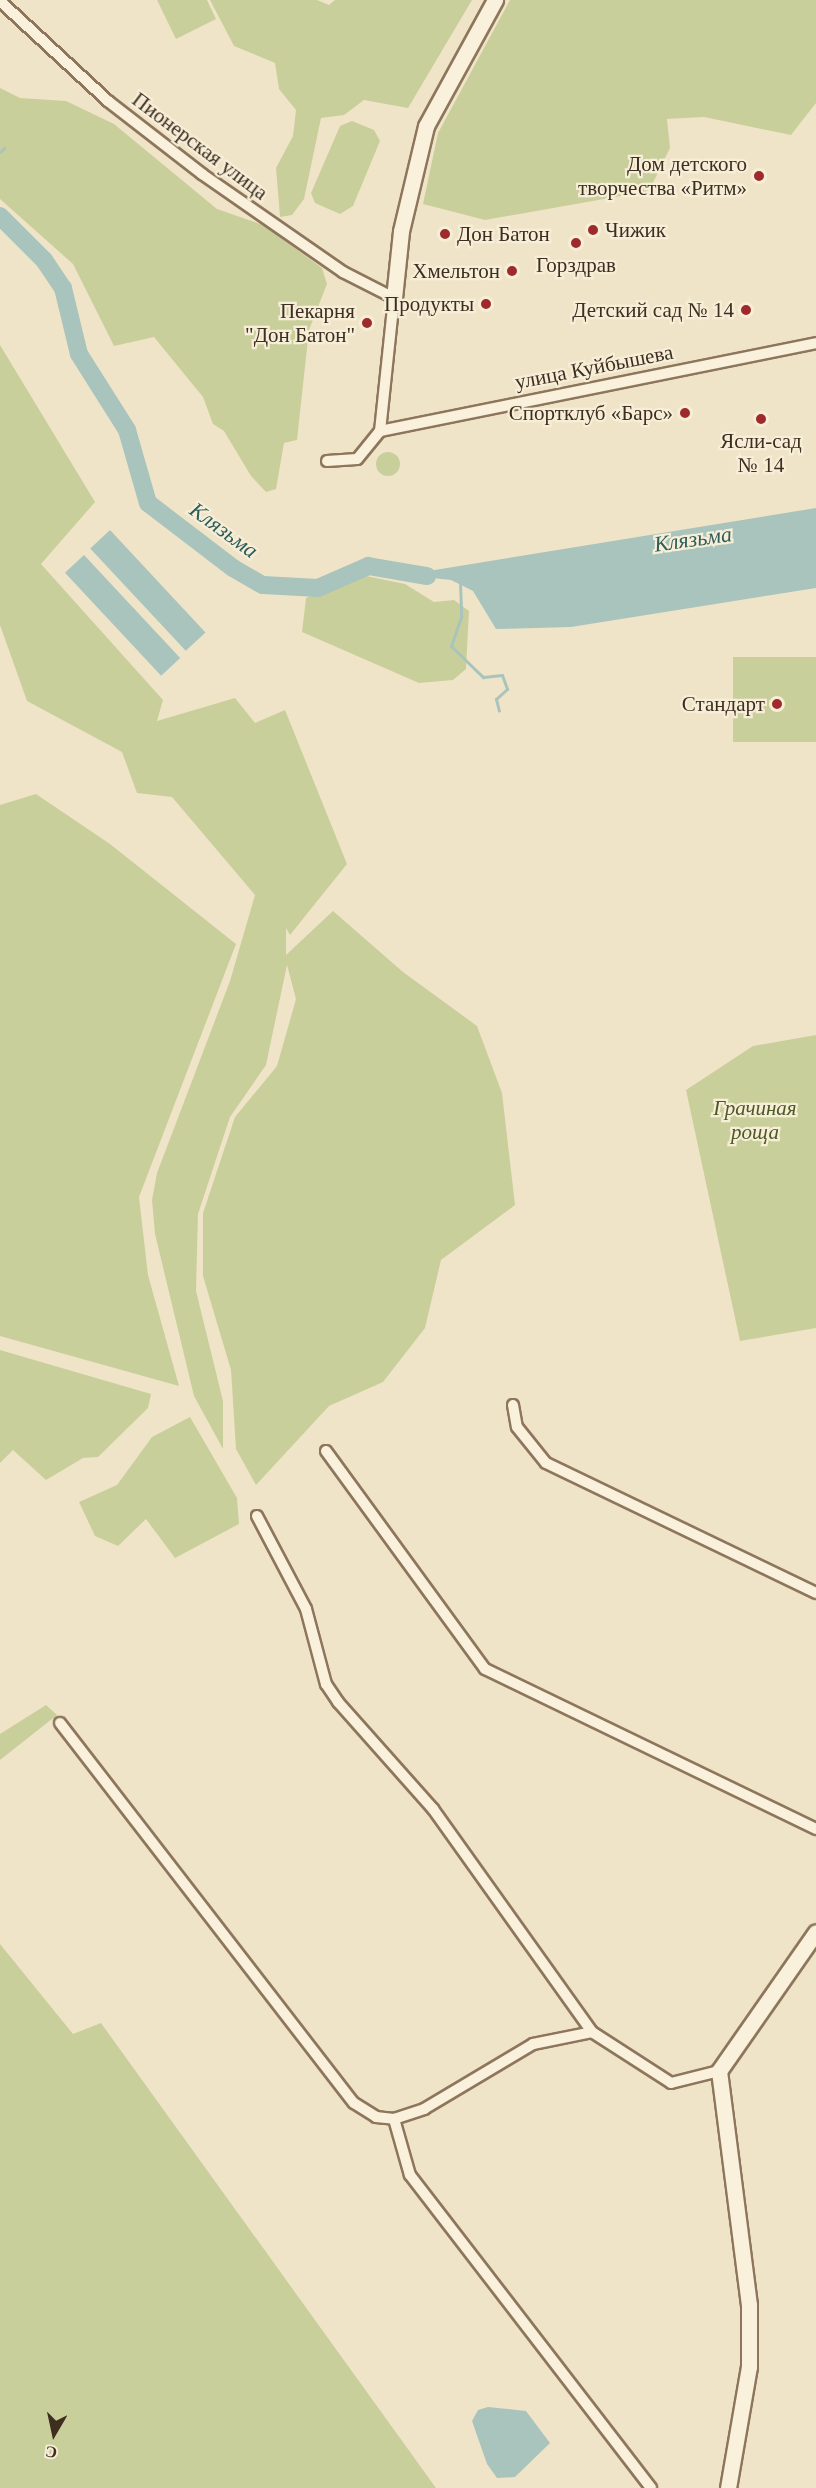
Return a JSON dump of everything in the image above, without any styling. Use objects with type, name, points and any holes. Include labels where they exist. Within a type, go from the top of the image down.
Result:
[{"type":"street","points":[[327,461],[357,459],[380,431],[401,231],[426,126],[495,0]]},
{"type":"street","name":"Пионерская улица","points":[[0,1],[108,101],[202,174],[347,275],[394,298]]},
{"type":"street","name":"улица Куйбышева","points":[[380,431],[816,343]]},
{"type":"street","points":[[513,1406],[517,1427],[546,1463],[816,1593]]},
{"type":"street","points":[[326,1451],[485,1669],[816,1829]]},
{"type":"street","points":[[257,1516],[306,1609],[326,1684],[338,1702],[433,1809],[592,2032],[671,2083],[719,2071],[816,1932]]},
{"type":"street","points":[[60,1723],[354,2103],[376,2117],[394,2118],[470,2086],[533,2044],[592,2032]]},
{"type":"street","points":[[719,2071],[749,2305],[749,2367],[728,2488]]},
{"type":"street","points":[[394,2118],[410,2175],[651,2488]]},
{"type":"green space","points":[[157,0],[207,0],[216,19],[176,39]]},
{"type":"green space","points":[[210,0],[317,0],[329,5],[335,0],[472,0],[408,108],[364,100],[344,115],[321,118],[304,199],[292,215],[280,217],[276,168],[293,136],[296,110],[279,89],[275,63],[234,46]]},
{"type":"green space","points":[[510,0],[816,0],[816,103],[791,135],[704,117],[667,119],[670,148],[649,191],[485,220],[423,204],[438,133]]},
{"type":"green space","points":[[0,88],[20,98],[66,101],[114,124],[217,209],[263,225],[322,268],[327,284],[309,330],[297,440],[284,443],[276,489],[266,492],[251,476],[224,431],[213,424],[203,397],[154,337],[114,346],[73,264],[0,199]]},
{"type":"green space","points":[[352,121],[374,130],[380,141],[353,206],[340,214],[315,203],[311,193],[340,126]]},
{"type":"green space","points":[[0,345],[95,502],[41,564],[163,700],[157,721],[235,698],[255,723],[285,710],[347,864],[290,935],[286,928],[286,955],[333,911],[403,972],[477,1026],[502,1093],[515,1205],[441,1260],[425,1328],[383,1382],[329,1406],[256,1485],[236,1449],[231,1370],[203,1276],[203,1213],[235,1117],[277,1066],[296,999],[287,965],[266,1065],[230,1117],[198,1214],[196,1291],[223,1401],[223,1449],[194,1396],[155,1234],[152,1200],[157,1173],[230,981],[255,895],[172,797],[137,793],[122,752],[27,701],[0,625]]},
{"type":"green space","points":[[388,452],[396,456],[400,464],[396,472],[388,476],[380,472],[376,464],[380,456]]},
{"type":"green space","points":[[361,575],[405,584],[434,602],[454,600],[469,611],[466,669],[453,680],[419,683],[302,632],[306,598]]},
{"type":"green space","name":"Стандарт","points":[[733,657],[816,657],[816,742],[733,742]]},
{"type":"green space","points":[[36,794],[110,844],[236,944],[139,1197],[148,1275],[179,1386],[0,1336],[0,805]]},
{"type":"green space","name":"Грачиная роща","points":[[816,1035],[816,1328],[740,1341],[686,1090],[753,1046]]},
{"type":"green space","points":[[0,1350],[151,1394],[148,1408],[98,1457],[83,1458],[46,1480],[13,1450],[0,1463]]},
{"type":"green space","points":[[190,1417],[237,1498],[239,1524],[175,1558],[146,1519],[118,1546],[95,1536],[79,1502],[117,1485],[152,1437]]},
{"type":"green space","points":[[46,1705],[57,1715],[0,1760],[0,1734]]},
{"type":"green space","points":[[0,1944],[73,2034],[101,2023],[436,2488],[0,2488]]},
{"type":"water","points":[[816,508],[816,588],[571,627],[496,629],[473,591],[451,580],[404,575]]},
{"type":"water","points":[[110,530],[205,632],[186,651],[90,548]]},
{"type":"water","points":[[84,555],[180,658],[161,676],[65,573]]},
{"type":"water","points":[[488,2407],[526,2411],[550,2443],[515,2477],[497,2478],[487,2464],[472,2421],[478,2410]]},
{"type":"waterway","points":[[0,152],[4,148]]},
{"type":"waterway","name":"Клязьма","points":[[0,216],[44,260],[63,288],[79,354],[127,430],[148,503],[233,568],[263,585],[318,588],[368,566],[427,576]]},
{"type":"waterway","points":[[460,582],[461,617],[451,646],[483,677],[502,675],[507,689],[496,699],[499,711]]},
{"type":"place","name":"Дом детского творчества «Ритм»","points":[[759,176]]},
{"type":"place","name":"Чижик","points":[[593,230]]},
{"type":"place","name":"Дон Батон","points":[[445,234]]},
{"type":"place","name":"Горздрав","points":[[576,243]]},
{"type":"place","name":"Хмельтон","points":[[512,271]]},
{"type":"place","name":"Продукты","points":[[486,304]]},
{"type":"place","name":"Детский сад № 14","points":[[746,310]]},
{"type":"place","name":"Пекарня \"Дон Батон\"","points":[[367,323]]},
{"type":"place","name":"Спортклуб «Барс»","points":[[685,413]]},
{"type":"place","name":"Ясли-сад № 14","points":[[761,419]]},
{"type":"place","name":"Стандарт","points":[[777,704]]}]
